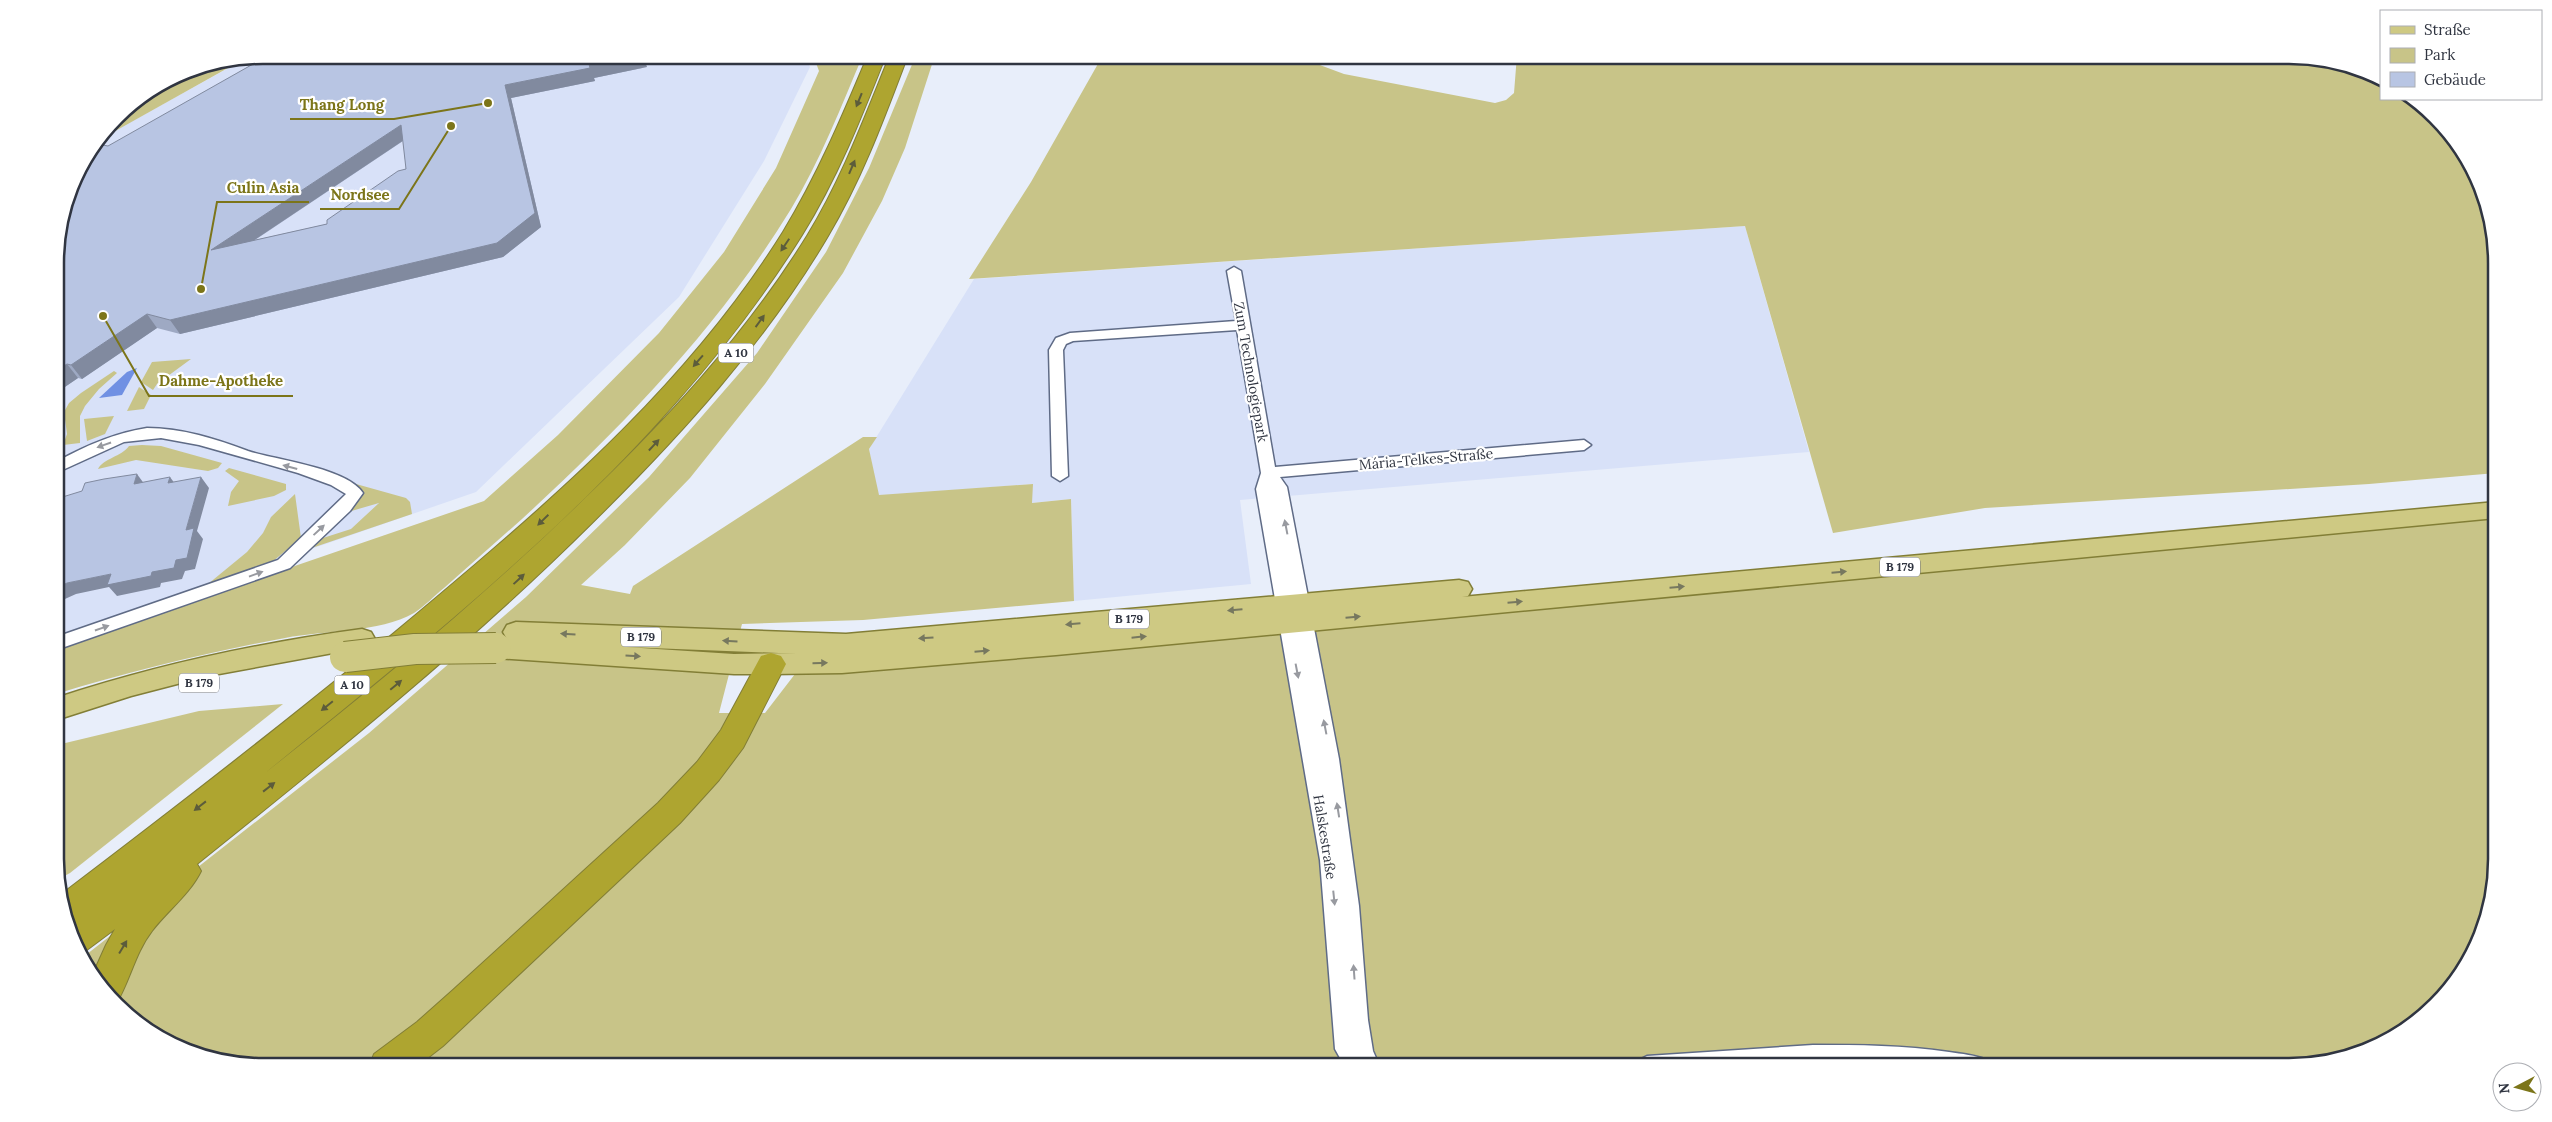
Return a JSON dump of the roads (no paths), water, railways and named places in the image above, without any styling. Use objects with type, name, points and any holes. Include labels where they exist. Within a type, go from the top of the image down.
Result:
[{"type":"highway","name":"A 10","points":[[70,907],[329,705],[503,558],[663,402],[716,340],[754,290],[793,233],[824,178],[873,64]]},
{"type":"highway","name":"A 10","points":[[80,937],[359,716],[500,596],[591,510],[688,408],[744,342],[784,288],[819,233],[847,179],[895,64]]},
{"type":"highway","points":[[399,1058],[430,1034],[466,1002],[668,812],[708,771],[732,739],[775,654]]},
{"type":"highway","points":[[107,983],[118,956],[139,921],[231,817]]},
{"type":"highway","points":[[67,895],[115,872]]},
{"type":"main road","name":"B 179","points":[[64,707],[210,665],[274,652],[353,648],[415,650],[500,640],[734,664],[775,654],[842,663],[1294,613],[2488,494]]},
{"type":"main road","name":"B 179","points":[[1294,613],[2488,511]]},
{"type":"main road","name":"B 179","points":[[64,723],[133,700],[353,648]]},
{"type":"street","name":"Zum Technologiepark","points":[[1234,272],[1269,473],[1279,488],[1294,613]]},
{"type":"street","points":[[1060,476],[1056,350],[1061,341],[1070,337],[1243,325]]},
{"type":"street","points":[[64,464],[101,445],[132,436],[163,434],[236,450],[242,454],[337,480],[355,493],[344,507],[284,564],[64,641]]},
{"type":"street","name":"Mária-Telkes-Straße","points":[[1269,473],[1584,445]]},
{"type":"street","name":"Halskestraße","points":[[1294,613],[1330,860],[1346,1049],[1352,1058]]},
{"type":"street","name":"Halskestraße","points":[[1294,613],[1330,759],[1340,823],[1358,1020],[1362,1052],[1365,1058]]},
{"type":"street","points":[[1744,1058],[1824,1054],[1910,1058]]},
{"type":"water","points":[[137,368],[122,395],[99,398],[127,372]]},
{"type":"place","name":"Thang Long","points":[[488,103]]},
{"type":"place","name":"Nordsee","points":[[451,126]]},
{"type":"place","name":"Culin Asia","points":[[201,289]]},
{"type":"place","name":"Dahme-Apotheke","points":[[103,316]]}]
